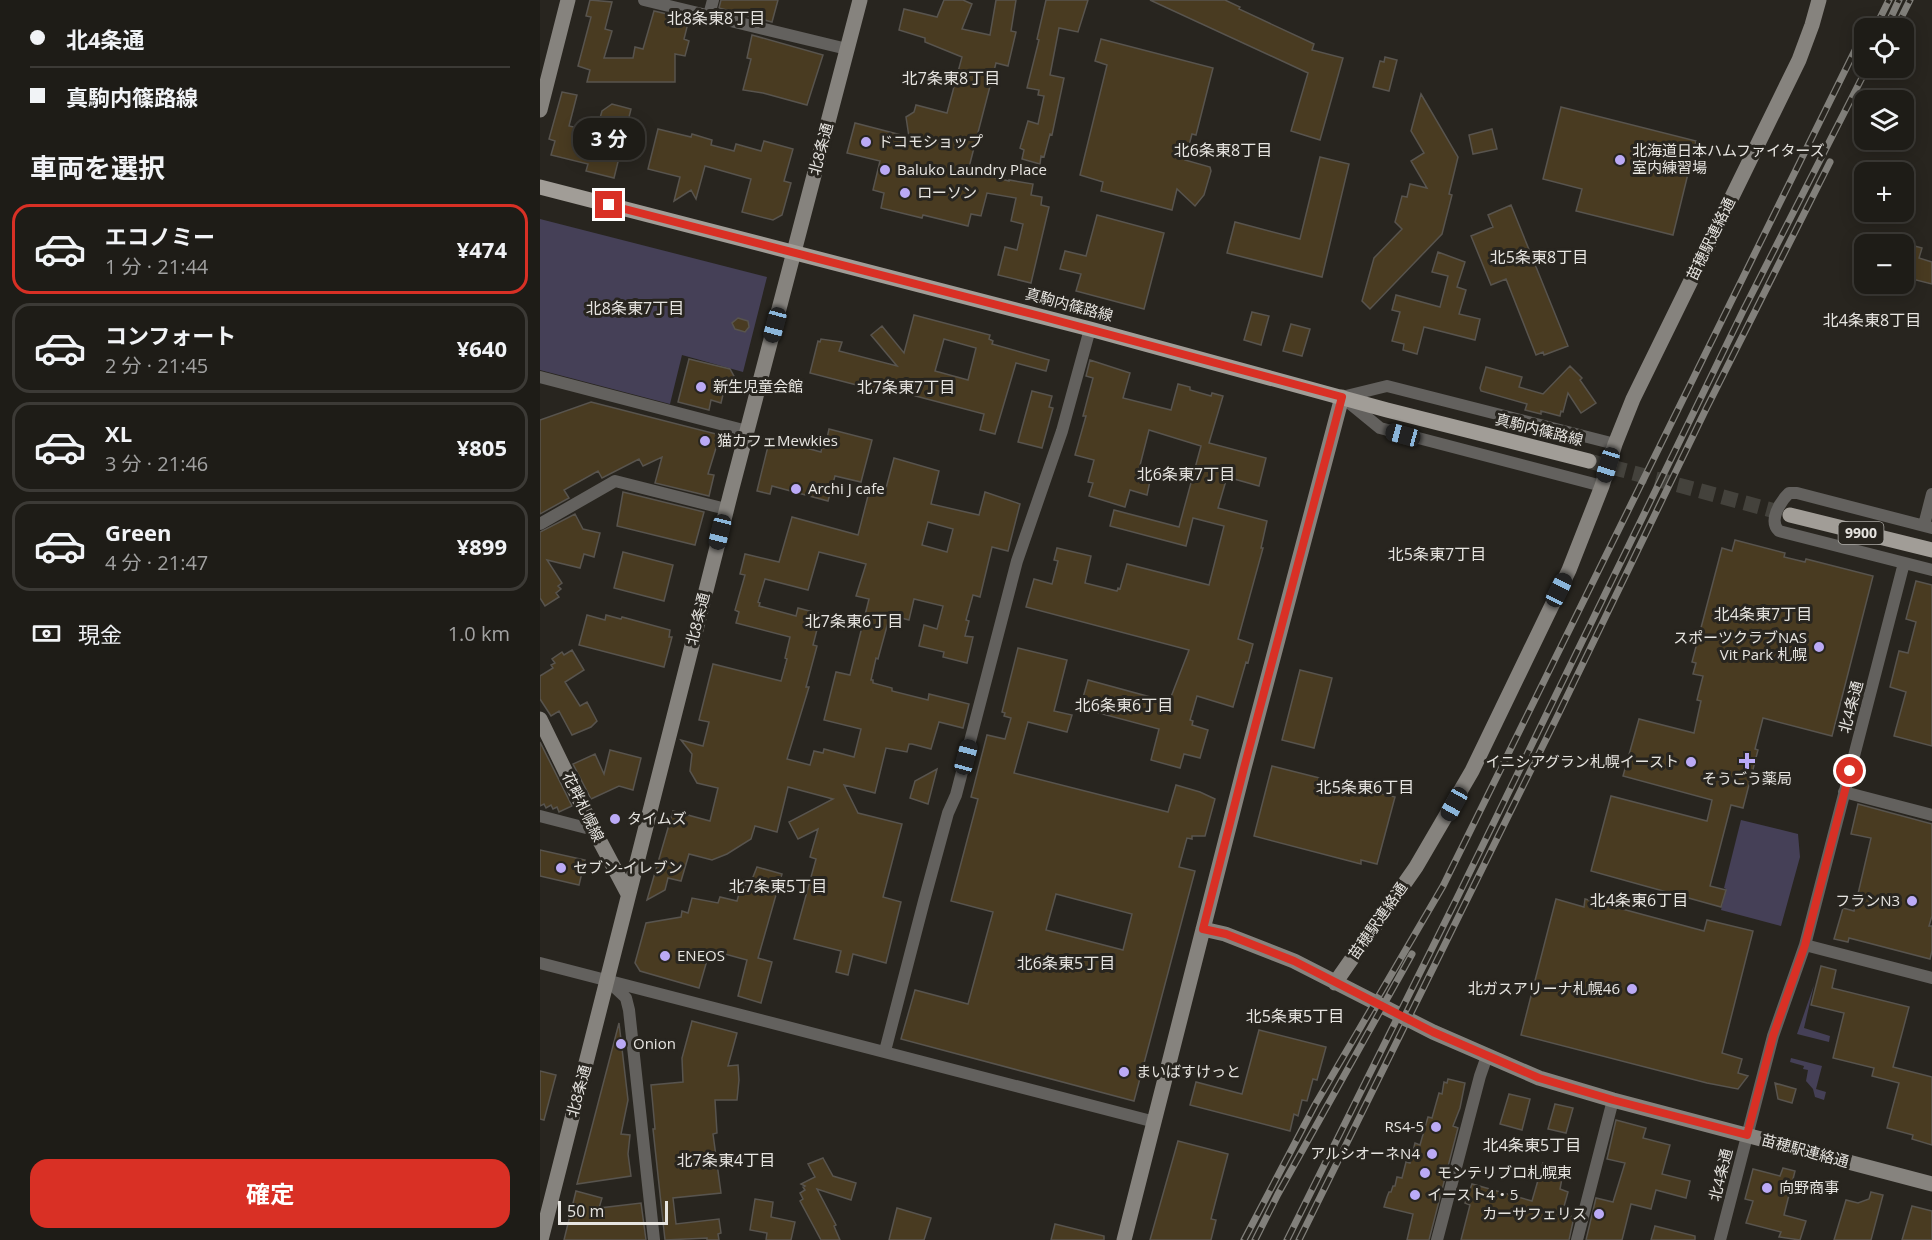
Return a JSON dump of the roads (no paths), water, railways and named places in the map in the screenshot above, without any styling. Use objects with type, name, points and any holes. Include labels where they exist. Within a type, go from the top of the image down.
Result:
[{"type":"main road","name":"真駒内篠路線","points":[[540,187],[1589,461]]},
{"type":"main road","name":"9900","points":[[1790,515],[1932,550]]},
{"type":"street","points":[[540,110],[544,73],[568,0]]},
{"type":"street","points":[[644,0],[848,50]]},
{"type":"street","points":[[709,15],[713,0]]},
{"type":"street","name":"北8条通","points":[[541,1240],[726,509],[860,0]]},
{"type":"street","name":"苗穂駅連絡通","points":[[1819,0],[1799,60],[1633,399],[1569,570],[1472,771],[1416,867],[1335,983],[1487,1056],[1539,1078],[1613,1100],[1932,1184]]},
{"type":"street","points":[[885,1051],[948,813],[956,795],[1017,561],[1062,430],[1090,329]]},
{"type":"street","points":[[540,377],[747,431]]},
{"type":"street","points":[[1342,397],[1387,386],[1615,444]]},
{"type":"street","points":[[1342,397],[1380,428],[1602,486]]},
{"type":"street","points":[[1124,1240],[1247,756],[1342,397]]},
{"type":"street","points":[[540,524],[615,481],[726,509]]},
{"type":"street","points":[[1932,494],[1928,526],[1797,493],[1789,493],[1784,498],[1773,521],[1779,531],[1932,570]]},
{"type":"street","name":"北4条通","points":[[1720,1240],[1773,1036],[1805,945],[1904,563]]},
{"type":"street","name":"花畔札幌線","points":[[540,719],[628,894]]},
{"type":"street","points":[[1844,792],[1932,815]]},
{"type":"street","points":[[540,816],[594,830]]},
{"type":"street","points":[[1203,929],[1226,934],[1294,961],[1335,983]]},
{"type":"street","points":[[1805,945],[1932,978]]},
{"type":"street","points":[[540,963],[1155,1122]]},
{"type":"street","points":[[608,981],[626,998],[629,1010],[654,1240]]},
{"type":"street","points":[[1437,1240],[1487,1056]]},
{"type":"street","points":[[1577,1240],[1613,1100]]},
{"type":"tunnel","points":[[1589,461],[1790,515]]},
{"type":"railway","points":[[1880,18],[1889,0]]},
{"type":"railway","points":[[1891,18],[1899,0]]},
{"type":"railway","points":[[1901,18],[1910,0]]},
{"type":"railway","points":[[1244,1240],[1315,1105],[1443,886],[1854,52]]},
{"type":"railway","points":[[1287,1240],[1458,896],[1744,309],[1862,78]]},
{"type":"railway","points":[[1299,1240],[1706,409],[1830,162]]},
{"type":"railway","points":[[1255,1240],[1278,1194],[1412,954]]},
{"type":"place","name":"ドコモショップ","points":[[866,142]]},
{"type":"place","name":"北海道日本ハムファイターズ 室内練習場","points":[[1620,160]]},
{"type":"place","name":"Baluko Laundry Place","points":[[885,170]]},
{"type":"place","name":"ローソン","points":[[905,193]]},
{"type":"place","name":"新生児童会館","points":[[701,387]]},
{"type":"place","name":"猫カフェMewkies","points":[[705,441]]},
{"type":"place","name":"Archi J cafe","points":[[796,489]]},
{"type":"place","name":"スポーツクラブNAS Vit Park 札幌","points":[[1819,647]]},
{"type":"place","name":"そうごう薬局","points":[[1747,761]]},
{"type":"place","name":"イニシアグラン札幌イースト","points":[[1691,762]]},
{"type":"place","name":"タイムズ","points":[[615,819]]},
{"type":"place","name":"セブン-イレブン","points":[[561,868]]},
{"type":"place","name":"フランN3","points":[[1912,901]]},
{"type":"place","name":"ENEOS","points":[[665,956]]},
{"type":"place","name":"北ガスアリーナ札幌46","points":[[1632,989]]},
{"type":"place","name":"Onion","points":[[621,1044]]},
{"type":"place","name":"まいばすけっと","points":[[1124,1072]]},
{"type":"place","name":"RS4-5","points":[[1436,1127]]},
{"type":"place","name":"アルシオーネN4","points":[[1432,1154]]},
{"type":"place","name":"モンテリブロ札幌東","points":[[1425,1173]]},
{"type":"place","name":"向野商事","points":[[1767,1188]]},
{"type":"place","name":"イースト4・5","points":[[1415,1195]]},
{"type":"place","name":"カーサフェリス","points":[[1599,1214]]},
{"type":"district","name":"北8条東8丁目","points":[[716,18]]},
{"type":"district","name":"北7条東8丁目","points":[[951,78]]},
{"type":"district","name":"北6条東8丁目","points":[[1223,150]]},
{"type":"district","name":"北5条東8丁目","points":[[1539,257]]},
{"type":"district","name":"北8条東7丁目","points":[[635,308]]},
{"type":"district","name":"北4条東8丁目","points":[[1872,320]]},
{"type":"district","name":"北7条東7丁目","points":[[906,387]]},
{"type":"district","name":"北6条東7丁目","points":[[1186,474]]},
{"type":"district","name":"北5条東7丁目","points":[[1437,554]]},
{"type":"district","name":"北4条東7丁目","points":[[1763,614]]},
{"type":"district","name":"北7条東6丁目","points":[[854,621]]},
{"type":"district","name":"北6条東6丁目","points":[[1124,705]]},
{"type":"district","name":"北5条東6丁目","points":[[1365,787]]},
{"type":"district","name":"北7条東5丁目","points":[[778,886]]},
{"type":"district","name":"北4条東6丁目","points":[[1639,900]]},
{"type":"district","name":"北6条東5丁目","points":[[1066,963]]},
{"type":"district","name":"北5条東5丁目","points":[[1295,1016]]},
{"type":"district","name":"北4条東5丁目","points":[[1532,1145]]},
{"type":"district","name":"北7条東4丁目","points":[[726,1160]]}]
